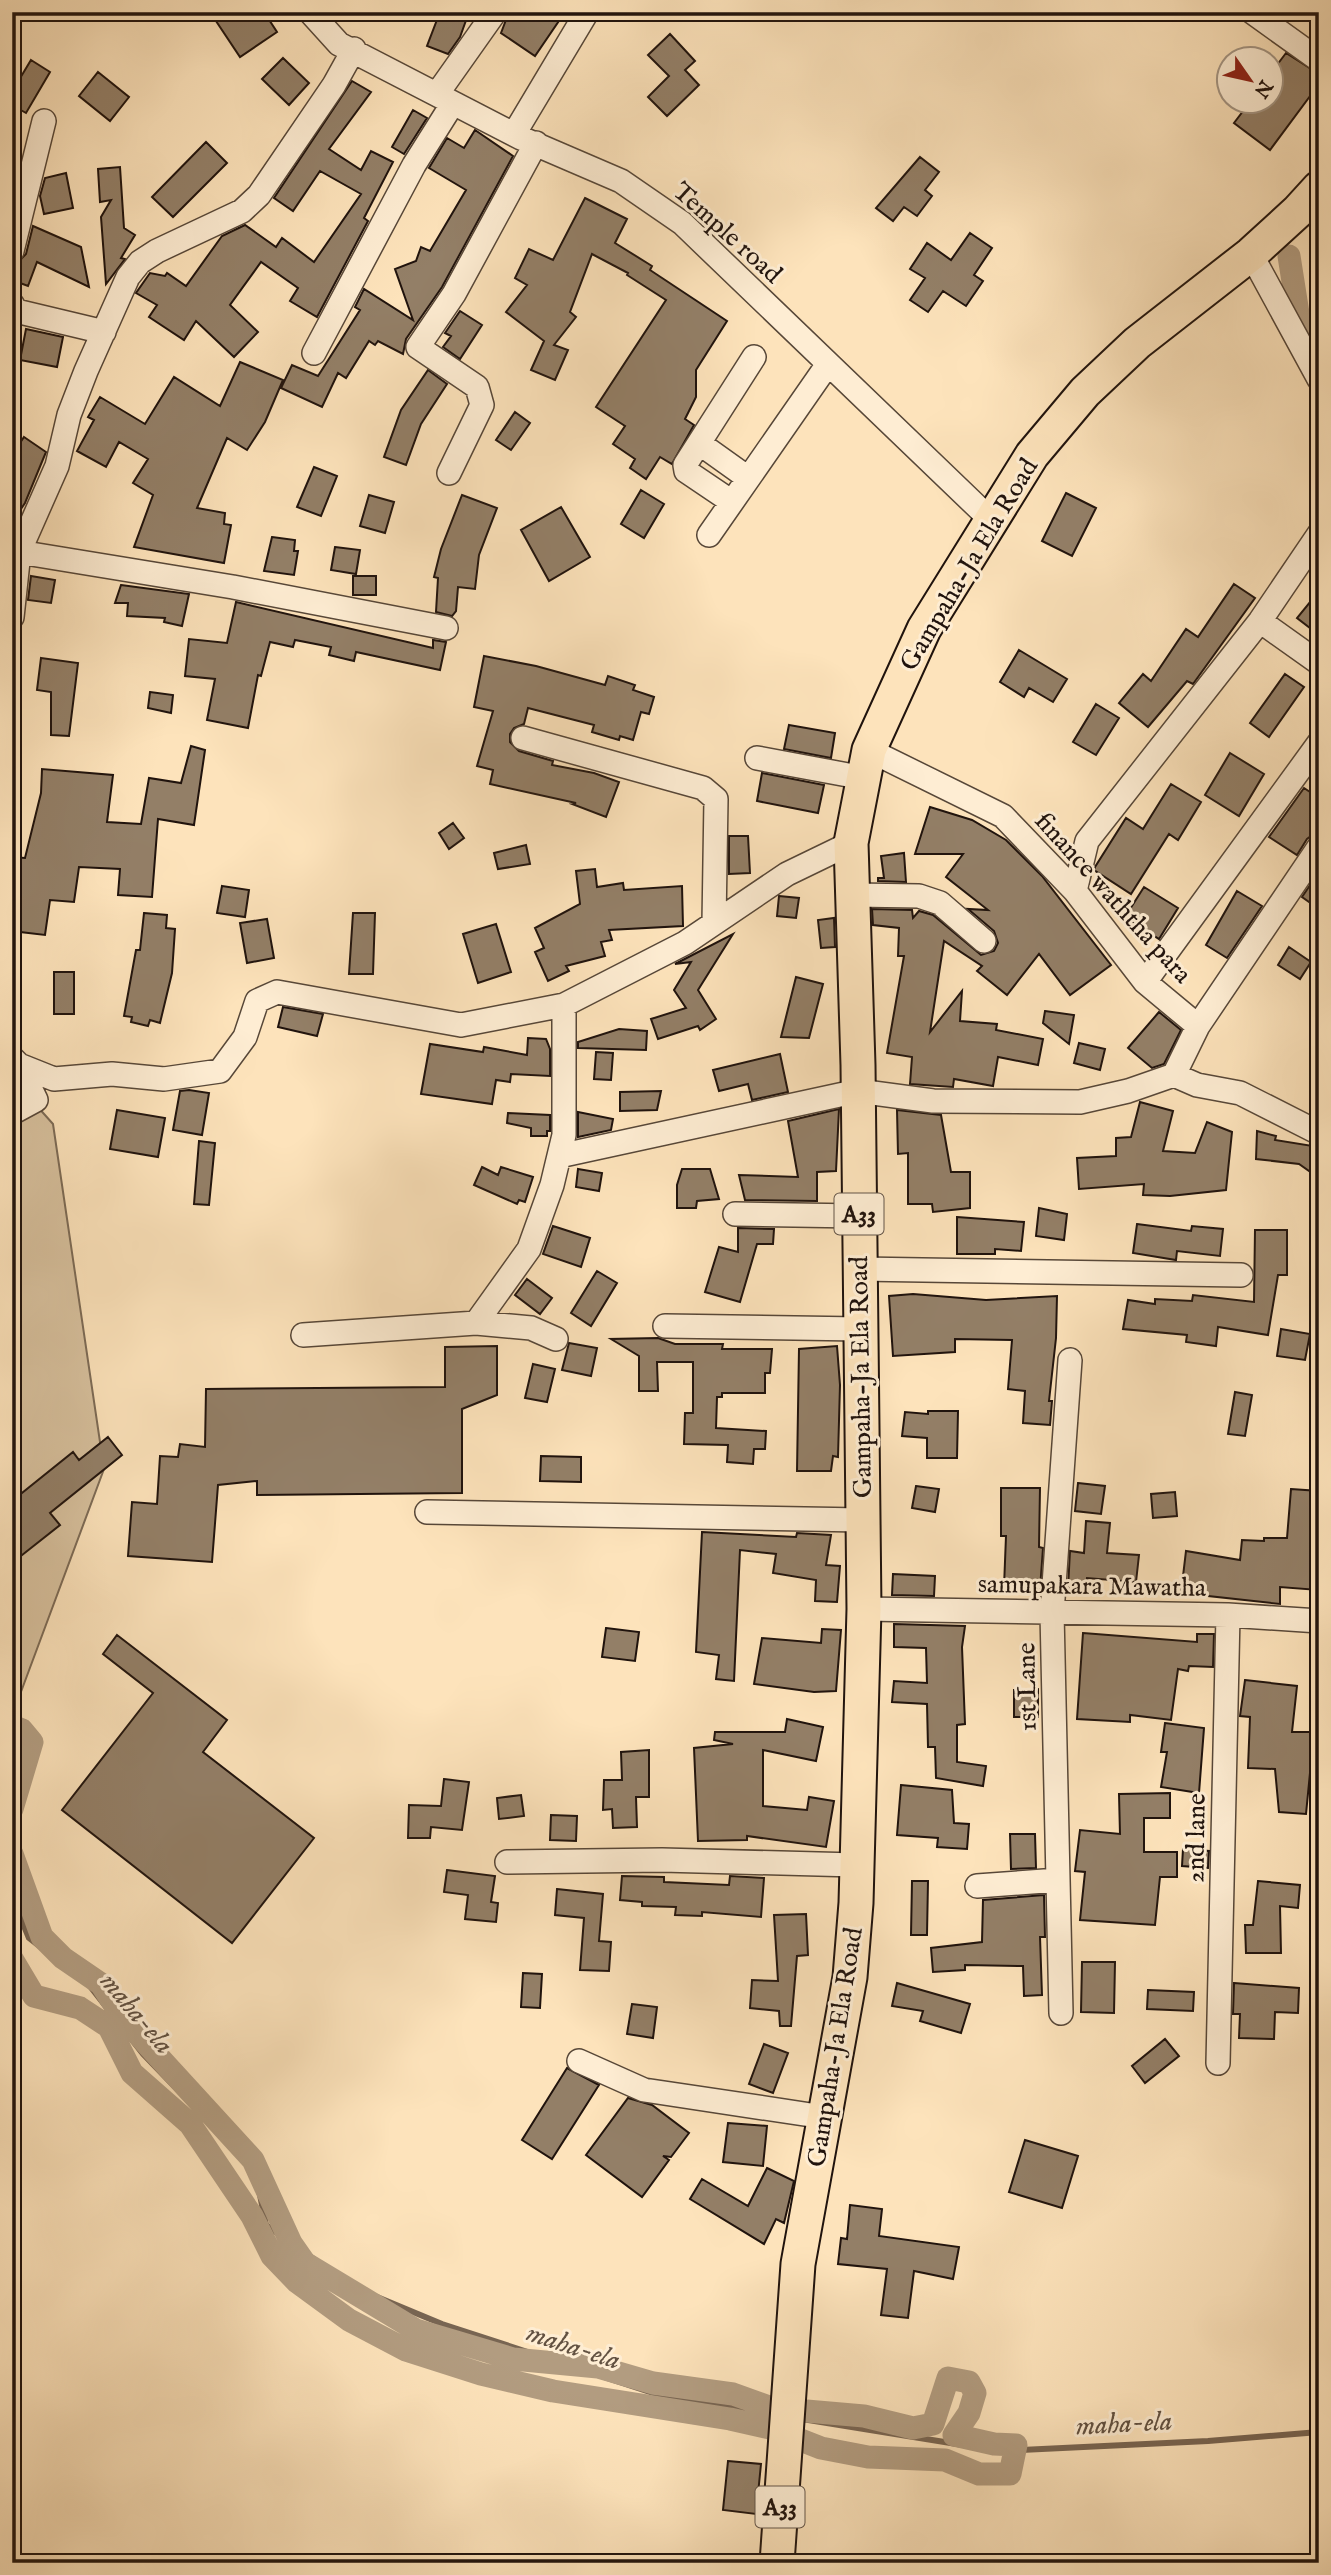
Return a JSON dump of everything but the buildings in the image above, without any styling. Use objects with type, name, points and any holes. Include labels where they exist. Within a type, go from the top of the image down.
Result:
[{"type":"highway","name":"Gampaha-Ja Ela Road","points":[[777,2563],[798,2264],[850,1977],[856,1865],[864,1609],[858,1091],[851,843],[866,764],[924,629],[1032,455],[1085,392],[1137,343],[1251,254],[1319,188]]},
{"type":"street","name":"Temple road","points":[[310,12],[340,44],[514,134],[621,181],[661,207],[682,223],[990,519]]},
{"type":"street","points":[[314,353],[414,165],[445,99],[495,12]]},
{"type":"street","points":[[514,134],[587,12]]},
{"type":"street","points":[[1252,12],[1319,60]]},
{"type":"street","points":[[12,617],[16,547],[57,466],[69,415],[128,277],[140,262],[157,251],[242,211],[259,195],[334,85],[354,49]]},
{"type":"street","points":[[12,251],[44,121]]},
{"type":"street","points":[[449,473],[482,405],[477,387],[418,347],[454,294],[536,143]]},
{"type":"street","points":[[1251,254],[1319,379]]},
{"type":"street","points":[[14,310],[104,332]]},
{"type":"street","points":[[732,502],[686,471],[685,465],[754,357]]},
{"type":"street","points":[[709,534],[828,365]]},
{"type":"street","points":[[699,443],[748,478]]},
{"type":"street","points":[[1075,891],[1087,841],[1259,621],[1319,534]]},
{"type":"street","points":[[16,547],[446,628]]},
{"type":"street","points":[[1259,621],[1319,663]]},
{"type":"street","points":[[523,738],[703,788],[716,799],[714,923]]},
{"type":"street","points":[[1145,982],[1319,743]]},
{"type":"street","name":"finance waththa para","points":[[757,758],[866,764],[1003,816],[1075,891],[1145,982],[1198,1026],[1319,847]]},
{"type":"street","points":[[16,1062],[54,1079],[112,1074],[164,1079],[220,1071],[246,1037],[257,1001],[277,992],[461,1025],[564,1004],[685,943],[787,874],[851,843]]},
{"type":"street","points":[[854,895],[919,896],[940,903],[984,942]]},
{"type":"street","points":[[476,1323],[528,1249],[559,1156],[564,1136],[564,1004]]},
{"type":"street","points":[[559,1156],[858,1091],[933,1101],[1080,1102],[1128,1091],[1174,1075],[1198,1026]]},
{"type":"street","points":[[12,1112],[36,1100],[16,1062]]},
{"type":"street","points":[[1174,1075],[1197,1086],[1240,1093],[1319,1133]]},
{"type":"street","points":[[735,1214],[859,1216]]},
{"type":"street","points":[[859,1269],[1241,1275]]},
{"type":"street","points":[[303,1335],[476,1323],[531,1328],[556,1339]]},
{"type":"street","points":[[665,1325],[860,1329]]},
{"type":"street","name":"1st Lane","points":[[1061,2013],[1052,1613],[1070,1360]]},
{"type":"street","points":[[426,1512],[862,1520]]},
{"type":"street","name":"samupakara Mawatha","points":[[864,1609],[1228,1615],[1319,1621]]},
{"type":"street","name":"2nd lane","points":[[1218,2063],[1228,1615]]},
{"type":"street","points":[[507,1862],[662,1860],[856,1865]]},
{"type":"street","points":[[976,1886],[1058,1881]]},
{"type":"street","points":[[579,2061],[644,2090],[824,2118]]},
{"type":"shaded area","points":[[12,1078],[53,1124],[104,1469],[12,1716]]},
{"type":"waterway","points":[[1289,256],[1300,326],[1311,343]]},
{"type":"waterway","points":[[12,1726],[22,1730],[32,1742],[12,1809]]},
{"type":"waterway","name":"maha-ela","points":[[12,1734],[20,1736],[12,1755]]},
{"type":"waterway","points":[[12,1854],[42,1937],[63,1958],[101,1984],[123,2018],[253,2160],[291,2243],[305,2263],[416,2330],[513,2359],[598,2367],[653,2383],[733,2394],[772,2408],[864,2416],[913,2428],[933,2424],[948,2378],[969,2382],[975,2393],[969,2413],[954,2435],[994,2444],[1016,2445],[1010,2474],[979,2474],[945,2460],[868,2457],[821,2448],[770,2428],[730,2419],[553,2391],[481,2374],[406,2350],[349,2320],[297,2282],[272,2256],[252,2216],[190,2124],[132,2073],[109,2027],[80,2008],[34,1996],[12,1959]]},
{"type":"waterway","name":"maha-ela","points":[[12,1897],[29,1938],[89,1985],[143,2054],[255,2170],[266,2225],[353,2287],[442,2324],[659,2395],[778,2415]]},
{"type":"waterway","name":"maha-ela","points":[[796,2418],[1000,2451],[1208,2441],[1319,2432]]}]
